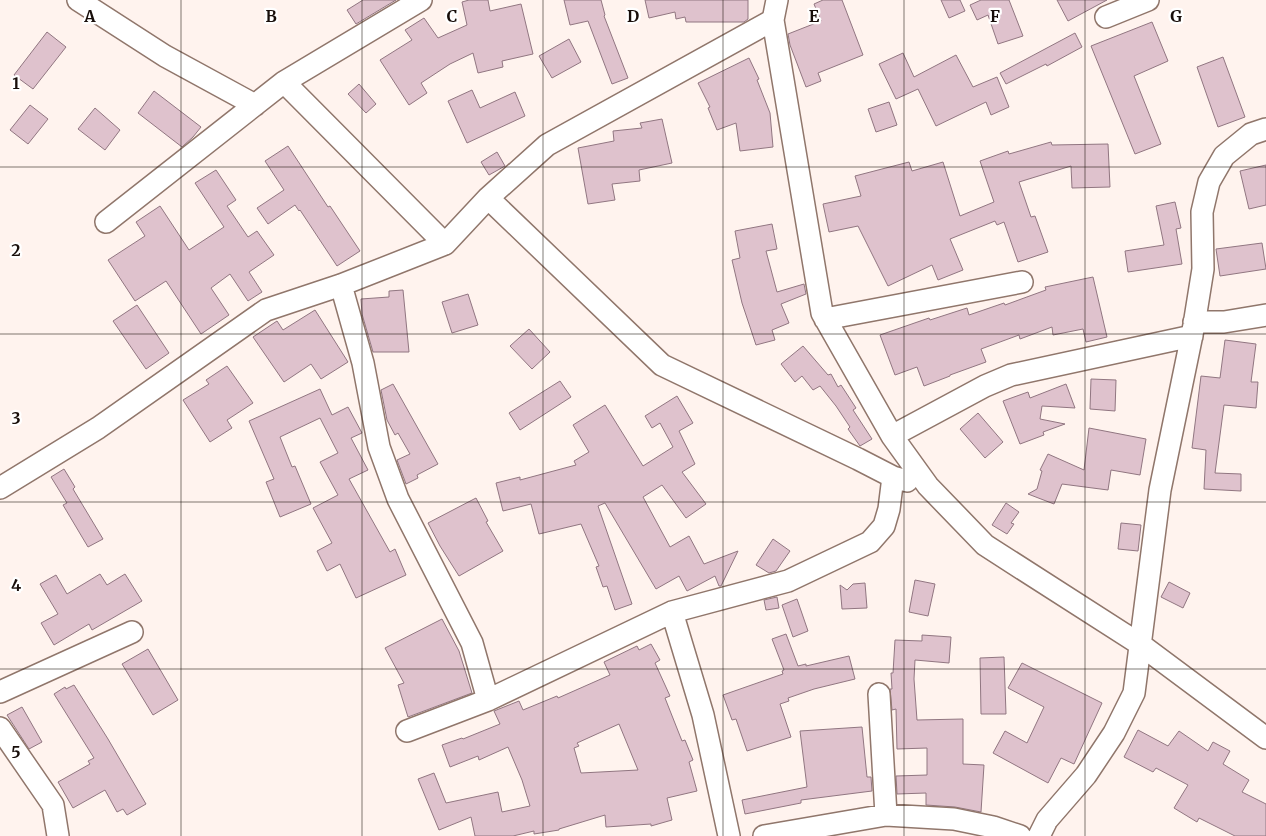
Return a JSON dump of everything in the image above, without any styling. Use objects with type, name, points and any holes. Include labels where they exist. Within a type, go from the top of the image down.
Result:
[{"type":"street","points":[[78,0],[166,56],[255,104]]},
{"type":"street","points":[[106,222],[284,82],[421,0]]},
{"type":"street","points":[[1106,17],[1148,0]]},
{"type":"street","points":[[0,488],[98,428],[266,310],[342,285],[445,244],[488,198],[547,145],[779,6],[822,313],[892,436],[928,486],[985,545],[1141,645],[1266,738]]},
{"type":"street","points":[[284,82],[445,244]]},
{"type":"street","points":[[1039,836],[1047,820],[1086,775],[1114,733],[1134,693],[1160,490],[1193,329],[1203,269],[1202,212],[1209,182],[1224,156],[1251,134],[1266,129]]},
{"type":"street","points":[[488,198],[662,365],[893,477],[928,486]]},
{"type":"street","points":[[825,319],[1022,282]]},
{"type":"street","points":[[342,285],[363,362],[379,447],[398,499],[472,643],[488,700]]},
{"type":"street","points":[[892,436],[985,386],[1011,375],[1193,329],[1266,315]]},
{"type":"street","points":[[407,731],[488,700],[672,612],[788,581],[870,542],[884,526],[889,509],[893,477]]},
{"type":"street","points":[[672,612],[703,715],[729,836]]},
{"type":"street","points":[[0,692],[132,632]]},
{"type":"street","points":[[878,694],[886,815]]},
{"type":"street","points":[[0,728],[53,805],[58,836]]},
{"type":"street","points":[[764,836],[886,815],[954,819],[1020,836]]},
{"type":"building","points":[[363,0],[396,0],[356,24],[347,10]]},
{"type":"building","points":[[488,0],[490,11],[521,4],[533,54],[502,61],[503,67],[478,73],[473,53],[450,64],[421,83],[427,93],[409,105],[380,60],[412,40],[405,30],[424,18],[438,38],[467,25],[462,2]]},
{"type":"building","points":[[564,0],[601,0],[604,16],[628,78],[612,84],[588,21],[570,25]]},
{"type":"building","points":[[645,0],[748,0],[748,19],[744,22],[686,22],[685,17],[676,19],[675,12],[649,18]]},
{"type":"building","points":[[823,0],[842,0],[863,55],[818,73],[821,81],[806,87],[790,45],[788,34],[821,21],[814,4]]},
{"type":"building","points":[[941,0],[960,0],[965,11],[949,18]]},
{"type":"building","points":[[981,0],[1009,0],[1023,36],[998,44],[988,15],[977,20],[970,5]]},
{"type":"building","points":[[1057,0],[1107,0],[1068,21]]},
{"type":"building","points":[[1152,22],[1168,61],[1134,76],[1161,144],[1135,154],[1091,46]]},
{"type":"building","points":[[47,32],[66,47],[33,89],[14,75]]},
{"type":"building","points":[[1075,33],[1082,47],[1047,66],[1046,64],[1006,84],[1000,73]]},
{"type":"building","points":[[569,39],[581,62],[552,78],[539,56]]},
{"type":"building","points":[[903,53],[914,77],[956,55],[973,87],[997,77],[1009,107],[991,115],[986,102],[936,126],[918,89],[896,99],[879,64]]},
{"type":"building","points":[[1223,57],[1245,117],[1218,127],[1197,67]]},
{"type":"building","points":[[749,58],[759,79],[757,80],[770,113],[773,147],[740,151],[736,123],[717,130],[708,108],[710,107],[698,83]]},
{"type":"building","points":[[359,84],[376,104],[366,113],[348,94]]},
{"type":"building","points":[[472,90],[480,108],[515,92],[525,116],[467,143],[448,101]]},
{"type":"building","points":[[154,91],[201,127],[182,147],[138,113]]},
{"type":"building","points":[[889,102],[897,125],[876,132],[868,109]]},
{"type":"building","points":[[30,105],[48,119],[28,144],[10,130]]},
{"type":"building","points":[[95,108],[120,130],[105,150],[78,129]]},
{"type":"building","points":[[662,119],[672,163],[639,170],[640,181],[612,184],[615,200],[588,204],[578,148],[614,141],[613,131],[642,128],[640,123]]},
{"type":"building","points":[[1051,142],[1052,145],[1108,144],[1110,187],[1072,188],[1071,166],[1019,182],[1031,217],[1035,216],[1048,252],[1018,262],[1004,222],[997,225],[995,221],[950,239],[963,270],[938,280],[932,265],[888,286],[858,226],[829,232],[823,204],[861,196],[855,176],[909,162],[912,171],[943,162],[960,216],[994,202],[980,161],[1008,151],[1009,154]]},
{"type":"building","points":[[288,146],[328,207],[330,206],[360,251],[337,266],[295,205],[268,224],[257,208],[284,190],[265,161]]},
{"type":"building","points":[[497,152],[505,166],[489,175],[481,162]]},
{"type":"building","points":[[1266,165],[1266,205],[1249,209],[1240,171]]},
{"type":"building","points":[[216,170],[236,200],[227,206],[248,237],[257,231],[274,255],[249,272],[262,292],[248,301],[230,274],[211,288],[229,315],[201,334],[166,281],[135,301],[108,260],[145,236],[136,222],[160,206],[189,250],[224,227],[195,183]]},
{"type":"building","points":[[1175,202],[1181,228],[1176,229],[1182,264],[1128,272],[1125,251],[1164,245],[1156,206]]},
{"type":"building","points":[[772,224],[777,249],[766,251],[777,292],[804,284],[806,294],[781,304],[789,323],[772,330],[775,340],[756,345],[742,303],[732,260],[740,258],[735,231]]},
{"type":"building","points":[[1262,243],[1266,269],[1220,276],[1216,249]]},
{"type":"building","points":[[1093,277],[1107,337],[1086,342],[1083,329],[1053,335],[1052,327],[1020,339],[1019,335],[981,349],[986,362],[924,386],[917,367],[895,375],[880,335],[929,318],[930,320],[967,308],[969,315],[1004,303],[1005,305],[1046,290],[1045,287]]},
{"type":"building","points":[[403,290],[409,352],[373,352],[362,314],[361,299],[389,297],[389,291]]},
{"type":"building","points":[[468,294],[478,325],[452,333],[442,302]]},
{"type":"building","points":[[137,305],[169,353],[146,369],[113,321]]},
{"type":"building","points":[[315,310],[348,362],[321,379],[311,364],[284,382],[253,337],[277,321],[283,330]]},
{"type":"building","points":[[529,329],[550,352],[532,369],[510,346]]},
{"type":"building","points":[[1225,340],[1256,344],[1251,382],[1258,382],[1256,408],[1224,405],[1215,473],[1241,474],[1241,491],[1204,489],[1206,450],[1192,448],[1201,376],[1220,378]]},
{"type":"building","points":[[803,346],[828,375],[831,374],[838,387],[841,385],[856,408],[853,410],[872,439],[860,446],[848,429],[850,427],[836,406],[820,386],[813,390],[802,376],[795,382],[781,364]]},
{"type":"building","points":[[227,366],[253,403],[227,420],[232,428],[210,442],[183,400],[209,384],[206,380]]},
{"type":"building","points":[[1091,379],[1116,380],[1115,411],[1090,409]]},
{"type":"building","points":[[560,381],[571,397],[520,430],[509,413]]},
{"type":"building","points":[[393,384],[438,464],[417,475],[418,478],[406,484],[397,460],[410,454],[398,433],[395,435],[387,420],[381,390]]},
{"type":"building","points":[[1066,384],[1075,408],[1042,406],[1040,419],[1065,424],[1043,432],[1044,435],[1020,444],[1003,401],[1028,392],[1030,398]]},
{"type":"building","points":[[320,389],[332,415],[348,407],[362,433],[351,438],[368,470],[349,479],[390,552],[395,549],[406,575],[356,598],[340,564],[327,571],[317,551],[332,543],[313,508],[338,495],[320,462],[338,453],[320,418],[280,437],[292,467],[295,466],[311,504],[280,517],[266,482],[274,479],[249,421]]},
{"type":"building","points":[[677,396],[693,423],[679,431],[695,464],[682,472],[706,504],[686,518],[662,485],[643,497],[670,547],[689,536],[704,564],[738,551],[721,586],[719,586],[715,576],[687,591],[679,576],[656,589],[605,503],[598,506],[632,604],[615,610],[607,586],[603,587],[596,567],[599,566],[581,524],[539,534],[531,504],[503,511],[496,483],[520,477],[520,480],[576,465],[574,461],[589,452],[573,425],[605,405],[643,466],[673,447],[660,423],[652,428],[645,416]]},
{"type":"building","points":[[978,413],[1003,442],[985,458],[960,429]]},
{"type":"building","points":[[1089,428],[1146,439],[1140,475],[1111,470],[1108,490],[1062,484],[1054,504],[1028,494],[1037,489],[1042,471],[1040,470],[1048,454],[1084,470]]},
{"type":"building","points":[[64,469],[75,487],[73,489],[103,539],[88,547],[63,505],[67,503],[51,477]]},
{"type":"building","points":[[476,498],[488,521],[486,522],[503,551],[459,576],[428,523]]},
{"type":"building","points":[[1006,503],[1019,512],[1011,523],[1014,524],[1007,534],[992,525]]},
{"type":"building","points":[[1121,523],[1141,525],[1138,551],[1118,549]]},
{"type":"building","points":[[773,539],[790,551],[776,571],[769,573],[756,565]]},
{"type":"building","points":[[100,574],[107,585],[125,574],[142,601],[92,630],[89,624],[54,645],[41,623],[58,614],[40,584],[56,575],[67,594]]},
{"type":"building","points":[[915,580],[935,584],[928,616],[909,612]]},
{"type":"building","points":[[1169,582],[1190,593],[1183,608],[1161,597]]},
{"type":"building","points":[[865,583],[867,608],[842,609],[840,585],[847,590],[853,584]]},
{"type":"building","points":[[777,597],[779,608],[766,610],[764,600]]},
{"type":"building","points":[[797,599],[808,631],[793,637],[782,605]]},
{"type":"building","points":[[442,619],[459,651],[472,693],[408,717],[398,685],[404,683],[385,648]]},
{"type":"building","points":[[786,634],[798,666],[806,664],[806,666],[849,656],[855,679],[814,689],[788,698],[789,701],[780,704],[791,737],[747,751],[736,719],[732,720],[723,695],[783,674],[782,671],[784,670],[772,639]]},
{"type":"building","points":[[922,635],[951,637],[949,663],[915,660],[914,679],[917,720],[963,719],[963,764],[984,765],[981,812],[955,807],[926,805],[926,793],[897,794],[896,776],[927,775],[927,748],[897,749],[896,709],[892,710],[890,689],[892,689],[891,673],[893,673],[895,640],[922,641]]},
{"type":"building","points":[[651,644],[660,660],[655,663],[670,696],[665,698],[682,741],[685,740],[693,760],[689,762],[697,791],[667,798],[672,820],[651,826],[651,824],[606,827],[605,815],[559,830],[534,834],[534,831],[513,836],[475,836],[471,817],[439,830],[418,779],[434,773],[446,803],[498,792],[502,812],[530,806],[522,780],[508,747],[479,760],[478,756],[450,767],[442,745],[463,739],[500,724],[494,711],[519,701],[523,710],[557,696],[558,698],[610,675],[604,662],[637,646],[639,650]],"holes":[[[619,724],[638,770],[581,773],[574,748],[579,746],[577,743]]]},
{"type":"building","points":[[148,649],[178,700],[153,715],[122,664]]},
{"type":"building","points":[[1004,657],[1006,714],[981,714],[980,658]]},
{"type":"building","points":[[1022,663],[1102,703],[1074,764],[1061,758],[1048,783],[993,753],[1005,731],[1027,743],[1044,707],[1008,688]]},
{"type":"building","points":[[74,685],[146,804],[127,815],[123,809],[117,812],[105,790],[73,808],[58,782],[90,764],[88,761],[94,758],[54,694],[65,687],[66,689]]},
{"type":"building","points":[[22,707],[42,742],[29,749],[7,715]]},
{"type":"building","points":[[862,727],[867,777],[871,777],[872,791],[801,800],[801,803],[745,814],[742,800],[807,787],[800,731]]},
{"type":"building","points":[[1138,730],[1168,746],[1179,731],[1208,751],[1213,742],[1230,751],[1223,764],[1249,780],[1242,792],[1266,804],[1266,836],[1235,836],[1199,818],[1197,822],[1174,808],[1188,785],[1156,768],[1153,772],[1124,757]]}]
